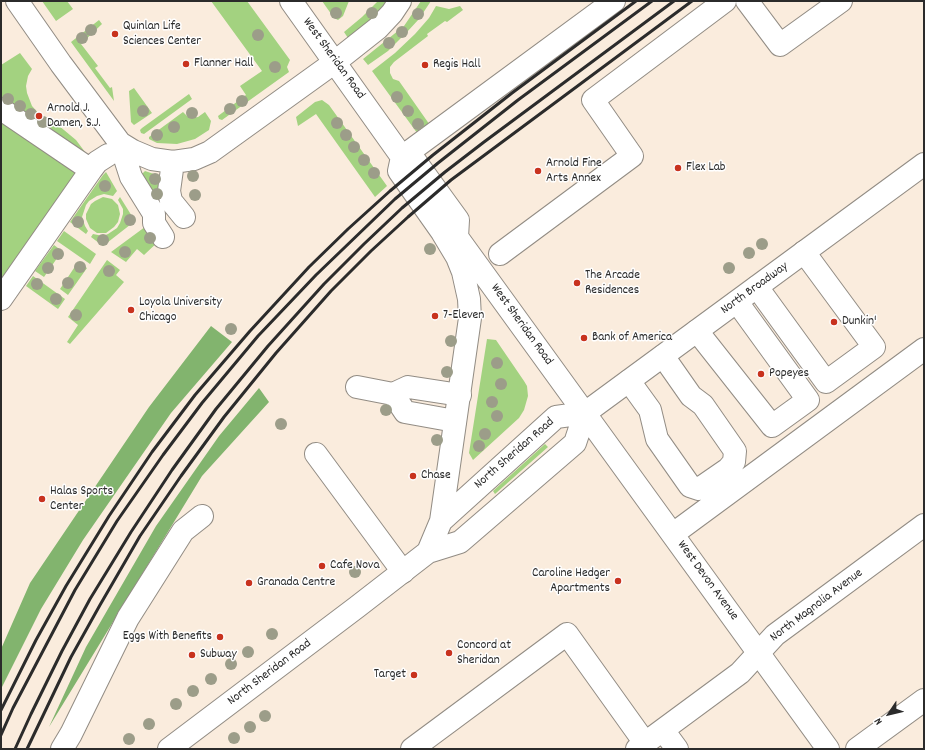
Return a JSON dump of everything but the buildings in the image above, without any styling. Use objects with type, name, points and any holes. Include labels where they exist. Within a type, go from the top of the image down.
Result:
[{"type":"main road","points":[[17,1],[61,64],[114,149],[154,214],[154,223],[178,223],[169,191],[172,167]]},
{"type":"main road","name":"West Sheridan Road","points":[[291,1],[402,157],[413,158],[458,220],[450,234],[585,413]]},
{"type":"main road","points":[[1,299],[97,162],[114,149],[133,151],[172,167],[210,152],[335,62],[378,28],[392,13],[400,1]]},
{"type":"main road","points":[[402,157],[614,1]]},
{"type":"main road","points":[[500,254],[632,156],[593,100],[725,1]]},
{"type":"main road","points":[[747,1],[780,45],[841,1]]},
{"type":"main road","points":[[1,109],[91,170]]},
{"type":"main road","name":"North Broadway","points":[[585,413],[924,164]]},
{"type":"main road","points":[[441,521],[470,318],[469,299],[463,272],[450,234]]},
{"type":"main road","points":[[757,287],[826,382],[874,347],[804,252]]},
{"type":"main road","points":[[697,331],[772,426],[808,400],[737,302]]},
{"type":"main road","points":[[673,534],[924,349]]},
{"type":"main road","points":[[629,381],[650,410],[657,439],[690,486],[699,489],[728,469],[734,462],[735,451],[703,405],[691,396],[663,356]]},
{"type":"main road","points":[[358,387],[393,394],[408,387],[460,395]]},
{"type":"main road","points":[[393,394],[405,412],[455,421]]},
{"type":"main road","name":"North Sheridan Road","points":[[169,749],[428,552],[460,542],[575,443],[585,413],[556,417],[441,521],[428,552]]},
{"type":"main road","name":"West Devon Avenue","points":[[585,413],[828,749]]},
{"type":"main road","points":[[316,454],[403,572]]},
{"type":"main road","points":[[68,744],[128,618],[183,531],[202,516]]},
{"type":"main road","name":"North Magnolia Avenue","points":[[641,746],[740,673],[775,635],[924,525]]},
{"type":"main road","points":[[412,749],[567,634],[641,746]]},
{"type":"main road","points":[[857,749],[924,700]]},
{"type":"main road","points":[[663,730],[677,749]]},
{"type":"green space","points":[[42,1],[67,1],[73,9],[56,21]]},
{"type":"green space","points":[[211,1],[247,1],[290,60],[287,67],[289,72],[222,120],[219,119],[218,116],[246,95],[240,86],[262,71]]},
{"type":"green space","points":[[322,1],[349,1],[343,16],[338,20],[334,18]]},
{"type":"green space","points":[[378,1],[388,1],[367,24],[348,38],[344,32]]},
{"type":"green space","points":[[421,1],[431,1],[419,19],[407,32],[388,51],[368,65],[363,59],[404,26]]},
{"type":"green space","points":[[436,6],[449,9],[460,6],[463,10],[427,34],[428,36],[394,62],[390,67],[390,73],[393,79],[399,81],[432,128],[420,137],[372,71],[395,53],[415,34],[429,18]]},
{"type":"green space","points":[[99,20],[102,24],[81,44],[98,66],[95,68],[110,88],[112,87],[114,101],[71,42]]},
{"type":"green space","points":[[20,53],[32,69],[28,76],[26,86],[32,106],[41,116],[58,125],[76,140],[88,156],[1,104],[1,65]]},
{"type":"green space","points":[[134,88],[152,113],[134,125],[131,122],[129,91]]},
{"type":"green space","points":[[189,94],[192,99],[144,134],[141,133],[140,130],[142,128]]},
{"type":"green space","points":[[322,100],[329,105],[387,186],[375,197],[316,114],[298,126],[296,117],[315,102]]},
{"type":"green space","points":[[183,112],[192,118],[198,117],[205,112],[211,121],[209,130],[195,139],[177,144],[157,143],[149,139],[149,137]]},
{"type":"green space","points":[[1,117],[82,174],[1,289]]},
{"type":"green space","points":[[145,171],[160,176],[162,202],[158,205],[141,175]]},
{"type":"green space","points":[[106,172],[117,191],[113,196],[104,194],[97,196],[86,205],[82,217],[88,231],[86,234],[70,222]]},
{"type":"green space","points":[[103,197],[112,199],[118,205],[120,214],[118,222],[114,227],[106,233],[97,233],[90,228],[86,219],[86,214],[91,204]]},
{"type":"green space","points":[[120,197],[135,221],[103,246],[91,237],[93,234],[103,236],[117,228],[123,214],[123,209],[118,200]]},
{"type":"green space","points":[[149,224],[160,240],[144,255],[137,249],[126,262],[111,252]]},
{"type":"green space","points":[[64,231],[96,254],[90,264],[57,241]]},
{"type":"green space","points":[[54,245],[62,251],[44,277],[35,271]]},
{"type":"green space","points":[[107,260],[120,270],[116,275],[124,282],[70,344],[67,342],[78,325],[68,317]]},
{"type":"green space","points":[[78,262],[87,268],[68,295],[60,289]]},
{"type":"green space","points":[[33,276],[65,299],[58,309],[26,286]]},
{"type":"green space","points":[[211,326],[232,342],[171,413],[83,540],[41,609],[1,689],[1,649],[30,583],[149,407]]},
{"type":"green space","points":[[487,339],[496,340],[527,386],[528,396],[524,410],[519,418],[473,460],[469,453]]},
{"type":"green space","points":[[259,388],[269,402],[202,476],[49,727],[86,647],[156,526],[219,436]]},
{"type":"green space","points":[[545,444],[548,447],[495,494],[493,491]]},
{"type":"railway","points":[[1,710],[36,640],[66,586],[109,516],[152,452],[195,395],[250,331],[309,267],[390,191],[512,93],[636,1]]},
{"type":"railway","points":[[1,735],[13,708],[75,590],[117,521],[163,455],[202,403],[258,336],[316,275],[395,199],[518,100],[652,1]]},
{"type":"railway","points":[[15,749],[62,651],[90,599],[131,532],[172,470],[216,409],[268,346],[324,284],[402,208],[484,142],[674,1]]},
{"type":"railway","points":[[27,749],[71,657],[140,536],[224,417],[276,353],[331,291],[371,251],[451,180],[692,1]]},
{"type":"place","name":"Quinlan Life Sciences Center","points":[[115,34]]},
{"type":"place","name":"Flanner Hall","points":[[186,64]]},
{"type":"place","name":"Regis Hall","points":[[425,65]]},
{"type":"place","name":"Arnold J. Damen, S.J.","points":[[39,116]]},
{"type":"place","name":"Flex Lab","points":[[678,168]]},
{"type":"place","name":"Arnold Fine Arts Annex","points":[[538,171]]},
{"type":"place","name":"The Arcade Residences","points":[[577,283]]},
{"type":"place","name":"Loyola University Chicago","points":[[131,310]]},
{"type":"place","name":"7-Eleven","points":[[435,316]]},
{"type":"place","name":"Dunkin'","points":[[834,322]]},
{"type":"place","name":"Bank of America","points":[[584,338]]},
{"type":"place","name":"Popeyes","points":[[761,374]]},
{"type":"place","name":"Chase","points":[[413,476]]},
{"type":"place","name":"Halas Sports Center","points":[[42,499]]},
{"type":"place","name":"Cafe Nova","points":[[322,566]]},
{"type":"place","name":"Caroline Hedger Apartments","points":[[618,581]]},
{"type":"place","name":"Granada Centre","points":[[249,583]]},
{"type":"place","name":"Eggs With Benefits","points":[[220,637]]},
{"type":"place","name":"Concord at Sheridan","points":[[449,653]]},
{"type":"place","name":"Subway","points":[[192,655]]},
{"type":"place","name":"Target","points":[[414,675]]}]
